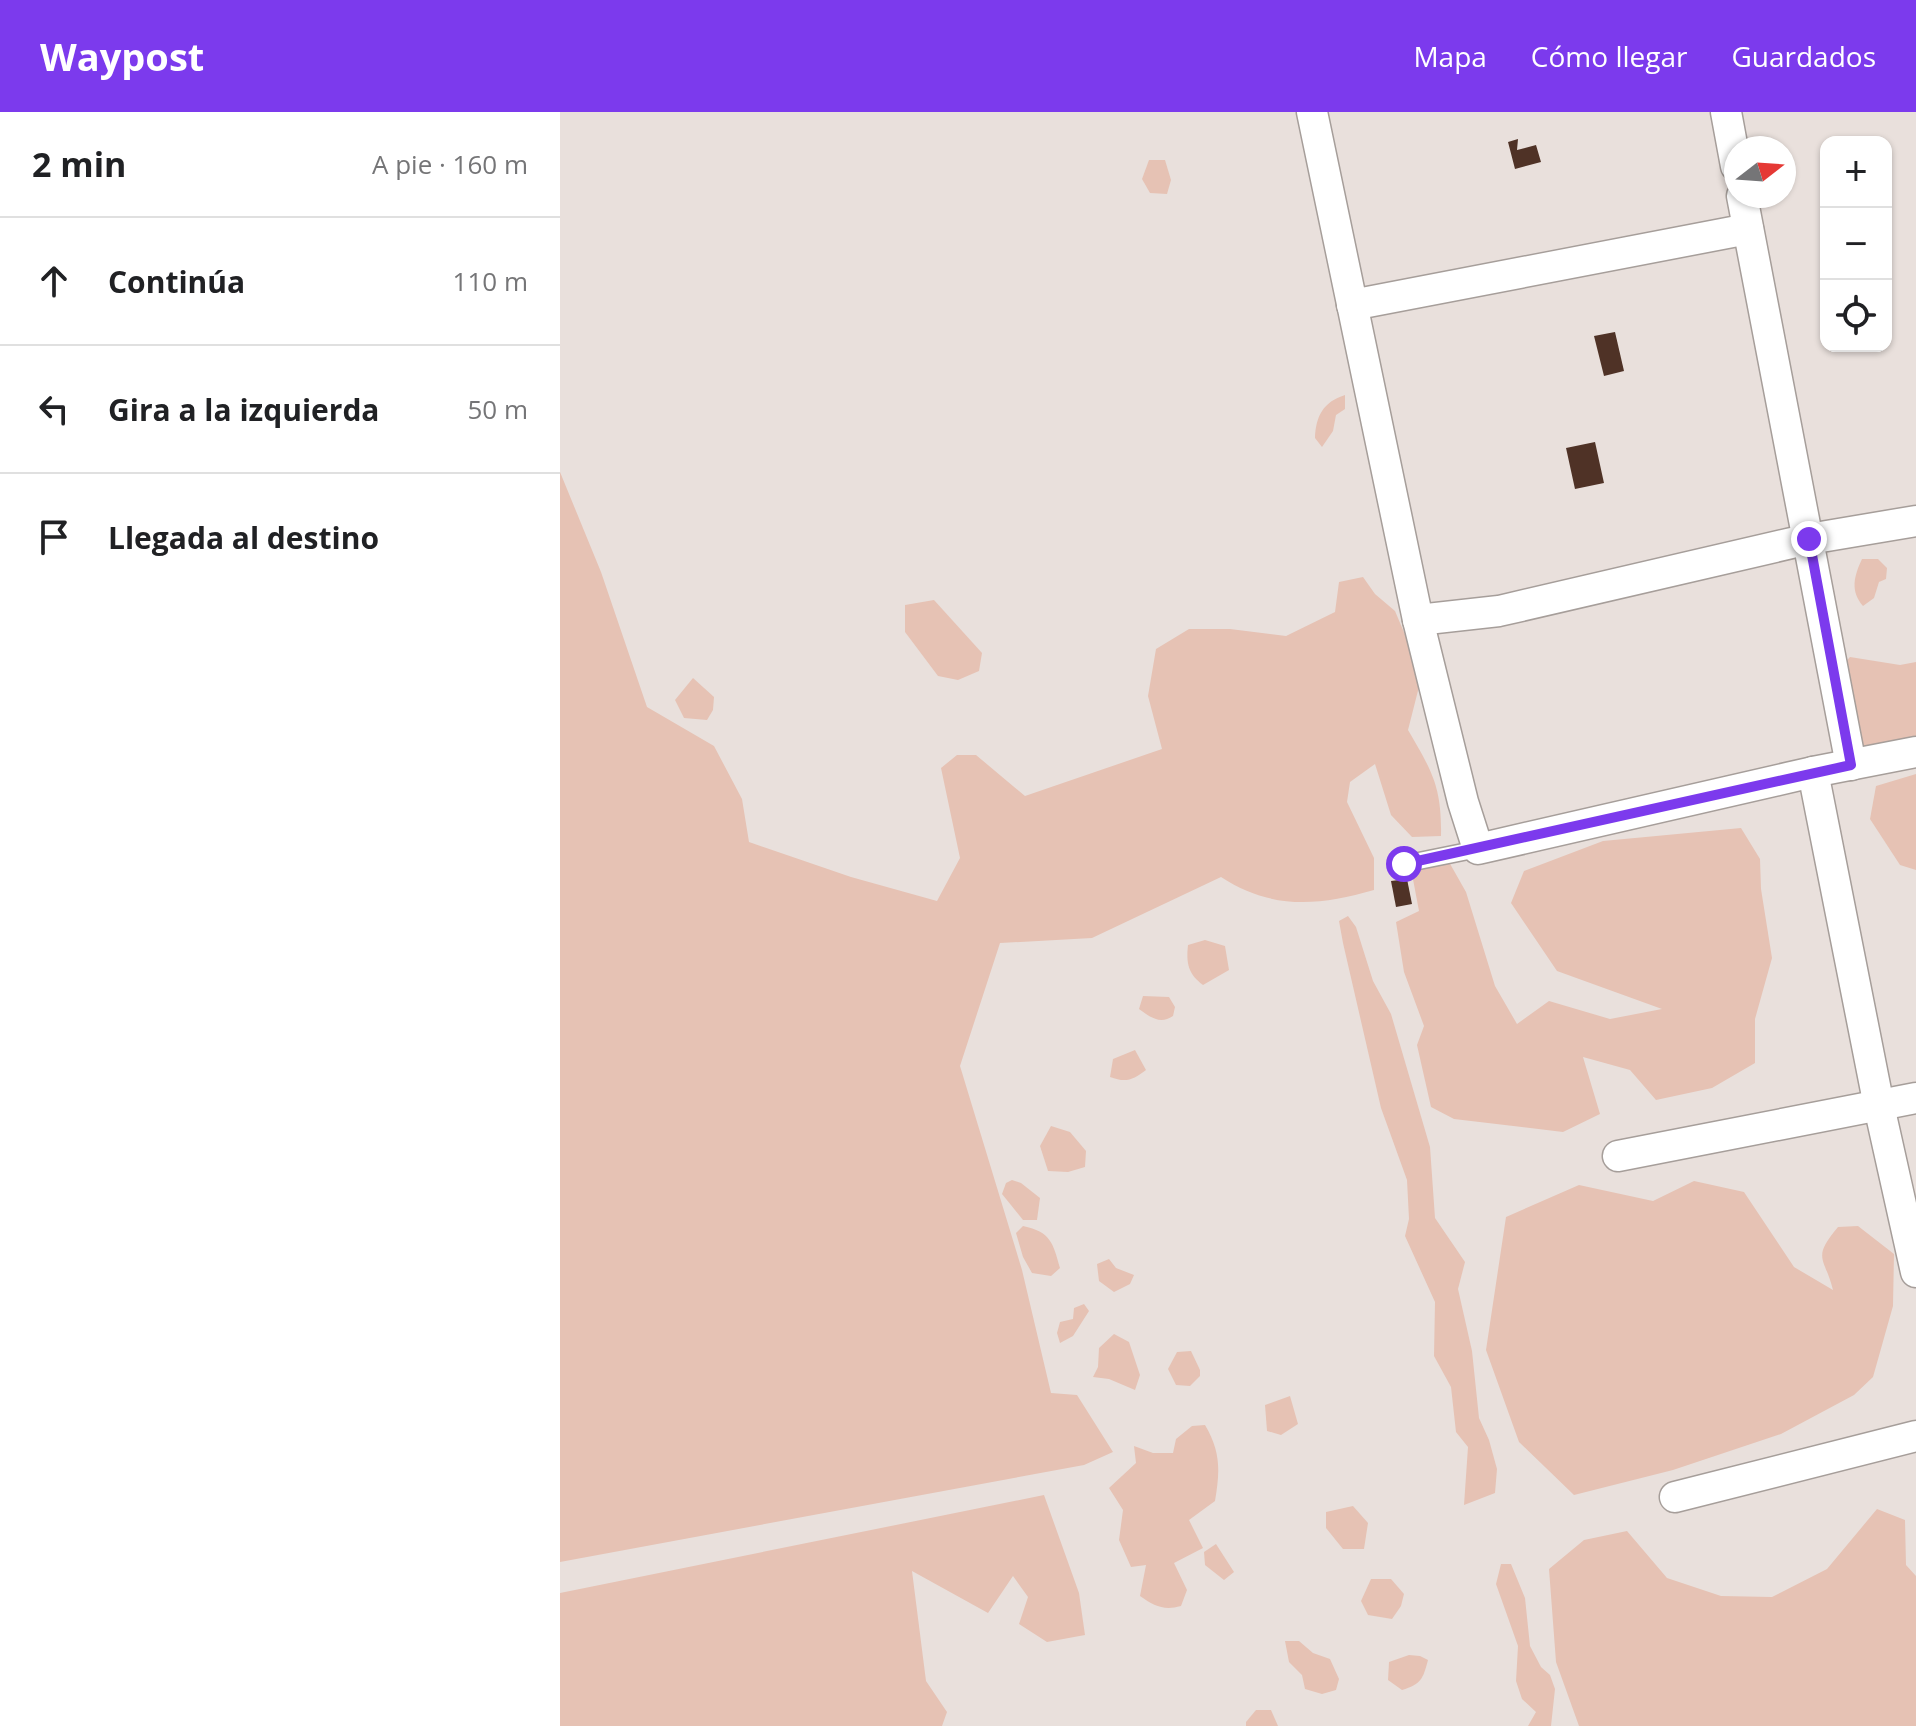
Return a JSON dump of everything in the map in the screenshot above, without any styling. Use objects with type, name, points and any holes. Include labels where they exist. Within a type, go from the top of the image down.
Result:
[{"type":"street","points":[[1312,112],[1418,620],[1463,802],[1478,849],[1813,772],[1916,752]]},
{"type":"street","points":[[1726,112],[1730,136]]},
{"type":"street","points":[[1744,208],[1851,765]]},
{"type":"street","points":[[1352,305],[1748,229]]},
{"type":"street","points":[[1418,620],[1499,611],[1809,539],[1916,521]]},
{"type":"street","points":[[1813,772],[1879,1106],[1916,1272]]},
{"type":"street","points":[[1618,1156],[1916,1098]]},
{"type":"street","points":[[1675,1497],[1916,1436]]},
{"type":"lane","points":[[1404,864],[1478,849]]},
{"type":"shaded area","points":[[1149,160],[1165,160],[1171,180],[1167,194],[1150,193],[1142,179]]},
{"type":"shaded area","points":[[1345,395],[1345,409],[1336,415],[1333,431],[1322,447],[1315,438],[1319,417],[1326,406]]},
{"type":"shaded area","points":[[560,472],[601,572],[647,707],[714,746],[742,799],[749,842],[851,877],[937,901],[960,858],[941,768],[957,755],[976,755],[1025,796],[1162,749],[1148,696],[1156,649],[1189,629],[1230,629],[1286,636],[1335,612],[1339,582],[1363,577],[1375,594],[1395,611],[1422,675],[1408,730],[1434,780],[1440,805],[1441,836],[1412,837],[1391,815],[1375,764],[1350,782],[1347,802],[1374,858],[1374,890],[1334,899],[1296,902],[1259,895],[1221,877],[1092,938],[1000,943],[960,1066],[1022,1270],[1051,1393],[1077,1395],[1113,1452],[1084,1465],[560,1562]]},
{"type":"shaded area","points":[[1862,559],[1878,559],[1887,568],[1886,579],[1879,582],[1874,598],[1863,606],[1856,595],[1855,583]]},
{"type":"shaded area","points":[[934,600],[982,653],[979,671],[958,680],[938,676],[905,632],[905,605]]},
{"type":"shaded area","points":[[1850,657],[1900,665],[1916,662],[1916,745],[1847,747],[1827,682]]},
{"type":"shaded area","points":[[693,678],[714,697],[713,710],[707,720],[684,718],[675,700]]},
{"type":"shaded area","points":[[1916,774],[1916,870],[1900,865],[1870,819],[1876,786]]},
{"type":"shaded area","points":[[1741,828],[1760,859],[1761,889],[1772,958],[1755,1019],[1755,1063],[1712,1088],[1656,1100],[1630,1070],[1583,1057],[1600,1114],[1563,1132],[1454,1119],[1431,1107],[1417,1045],[1424,1026],[1404,972],[1396,922],[1419,911],[1412,874],[1418,863],[1449,862],[1466,892],[1495,986],[1517,1024],[1549,1001],[1610,1019],[1662,1009],[1557,971],[1511,903],[1524,871],[1603,841]]},
{"type":"shaded area","points":[[1348,916],[1356,927],[1373,981],[1391,1014],[1430,1147],[1435,1218],[1465,1262],[1458,1289],[1472,1351],[1479,1418],[1497,1469],[1495,1493],[1464,1505],[1468,1447],[1456,1432],[1451,1387],[1434,1356],[1435,1302],[1405,1236],[1409,1219],[1407,1180],[1381,1108],[1343,943],[1339,921]]},
{"type":"shaded area","points":[[1205,940],[1225,946],[1229,970],[1203,985],[1191,972],[1187,951],[1188,945]]},
{"type":"shaded area","points":[[1143,996],[1169,997],[1175,1007],[1173,1016],[1159,1020],[1147,1015],[1139,1009]]},
{"type":"shaded area","points":[[1135,1050],[1146,1070],[1129,1080],[1110,1077],[1113,1059]]},
{"type":"shaded area","points":[[1051,1126],[1070,1132],[1086,1151],[1085,1167],[1068,1172],[1048,1171],[1040,1146]]},
{"type":"shaded area","points":[[1012,1180],[1040,1198],[1037,1220],[1023,1220],[1002,1194],[1006,1183]]},
{"type":"shaded area","points":[[1694,1181],[1744,1192],[1794,1267],[1833,1290],[1822,1252],[1838,1227],[1858,1226],[1894,1254],[1893,1306],[1873,1377],[1854,1395],[1781,1434],[1673,1470],[1574,1495],[1519,1442],[1486,1350],[1506,1217],[1579,1185],[1653,1201]]},
{"type":"shaded area","points":[[1023,1226],[1045,1235],[1053,1245],[1060,1268],[1051,1276],[1032,1273],[1023,1257],[1016,1233]]},
{"type":"shaded area","points":[[1109,1259],[1116,1268],[1134,1275],[1130,1284],[1114,1292],[1099,1281],[1097,1264]]},
{"type":"shaded area","points":[[1084,1304],[1089,1311],[1073,1336],[1060,1343],[1057,1333],[1060,1322],[1073,1319],[1074,1308]]},
{"type":"shaded area","points":[[1114,1334],[1129,1342],[1140,1375],[1135,1390],[1109,1379],[1093,1377],[1098,1367],[1099,1348]]},
{"type":"shaded area","points":[[1191,1351],[1200,1376],[1190,1386],[1176,1385],[1168,1369],[1177,1352]]},
{"type":"shaded area","points":[[1290,1396],[1298,1424],[1281,1435],[1267,1431],[1265,1405]]},
{"type":"shaded area","points":[[1205,1425],[1218,1462],[1215,1501],[1189,1520],[1203,1548],[1174,1563],[1187,1590],[1181,1606],[1159,1607],[1140,1596],[1146,1565],[1131,1567],[1119,1540],[1123,1510],[1109,1488],[1136,1463],[1134,1446],[1153,1453],[1173,1453],[1176,1439],[1192,1426]]},
{"type":"shaded area","points":[[1044,1495],[1079,1593],[1085,1635],[1047,1642],[1019,1624],[1028,1597],[1013,1576],[988,1613],[912,1571],[926,1681],[947,1712],[942,1726],[560,1726],[560,1593]]},
{"type":"shaded area","points":[[1353,1506],[1368,1523],[1364,1549],[1343,1549],[1326,1528],[1326,1512]]},
{"type":"shaded area","points":[[1877,1509],[1905,1520],[1906,1565],[1916,1576],[1916,1726],[1579,1726],[1556,1662],[1549,1569],[1584,1540],[1627,1531],[1667,1578],[1721,1596],[1772,1597],[1827,1569]]},
{"type":"shaded area","points":[[1216,1544],[1234,1572],[1224,1580],[1205,1565],[1204,1552]]},
{"type":"shaded area","points":[[1501,1564],[1511,1564],[1525,1598],[1530,1646],[1541,1667],[1550,1675],[1555,1689],[1551,1726],[1528,1726],[1536,1712],[1522,1699],[1516,1681],[1518,1646],[1496,1584]]},
{"type":"shaded area","points":[[1371,1579],[1391,1579],[1404,1594],[1401,1606],[1392,1619],[1368,1615],[1361,1601]]},
{"type":"shaded area","points":[[1285,1641],[1299,1641],[1313,1653],[1330,1659],[1339,1679],[1336,1690],[1322,1694],[1305,1689],[1302,1675],[1289,1662]]},
{"type":"shaded area","points":[[1409,1655],[1428,1660],[1420,1680],[1402,1690],[1388,1680],[1389,1662]]},
{"type":"shaded area","points":[[1256,1710],[1271,1710],[1278,1726],[1246,1726]]},
{"type":"building","points":[[1518,139],[1517,150],[1536,145],[1541,162],[1515,169],[1508,142]]},
{"type":"building","points":[[1615,332],[1624,371],[1604,376],[1594,336]]},
{"type":"building","points":[[1595,442],[1604,483],[1575,489],[1566,448]]},
{"type":"building","points":[[1407,879],[1412,904],[1396,907],[1391,881]]},
{"type":"route","points":[[1404,864],[1851,765],[1809,539]]}]
